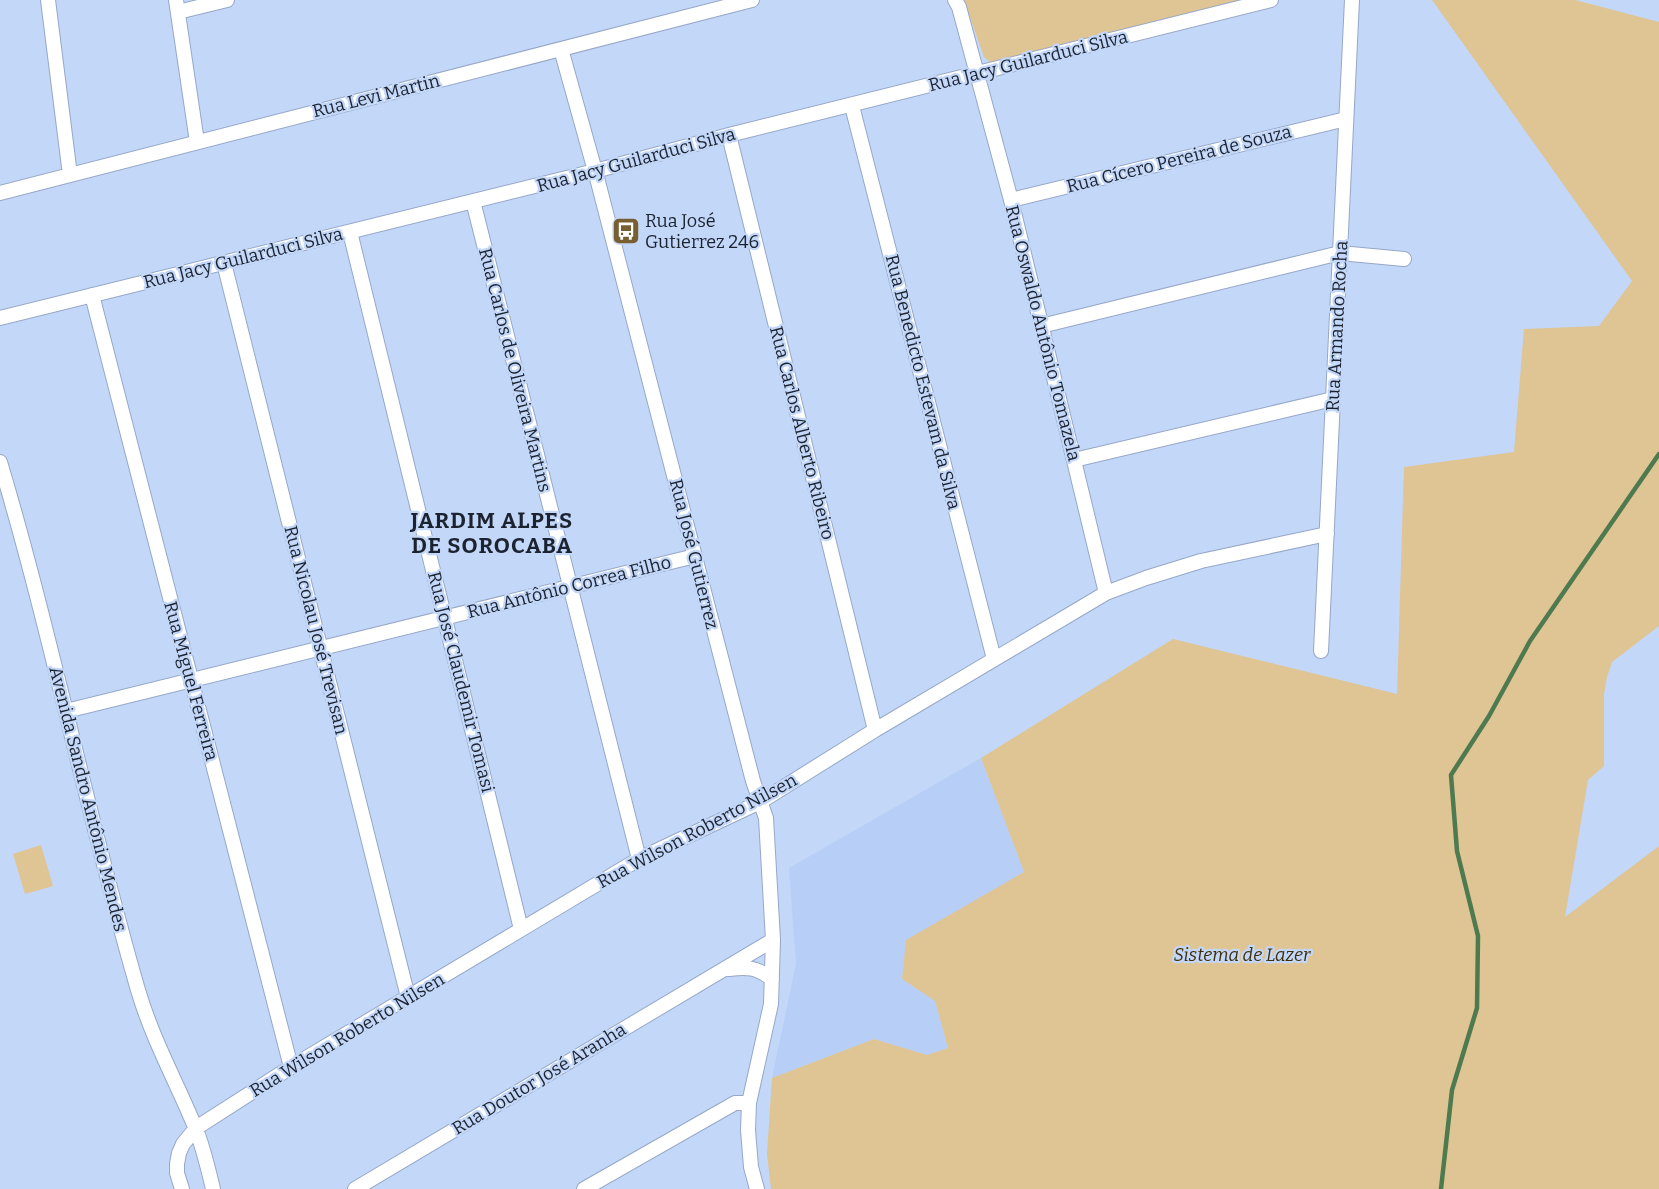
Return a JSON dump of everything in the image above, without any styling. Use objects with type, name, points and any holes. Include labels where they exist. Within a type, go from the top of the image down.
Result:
[{"type":"street","points":[[48,0],[70,175]]},
{"type":"street","points":[[197,142],[177,6],[227,0]]},
{"type":"street","name":"Rua Levi Martin","points":[[0,193],[752,0]]},
{"type":"street","name":"Rua Oswaldo Antônio Tomazela","points":[[955,0],[959,6],[1011,200],[1106,593]]},
{"type":"street","name":"Rua Jacy Guilarduci Silva","points":[[0,318],[473,202],[729,135],[852,106],[1271,0]]},
{"type":"street","name":"Rua Armando Rocha","points":[[1321,651],[1350,3]]},
{"type":"street","name":"Rua José Gutierrez","points":[[561,49],[595,171],[750,772],[766,818],[773,940],[772,979],[771,1004],[749,1102],[748,1130],[751,1167],[756,1189]]},
{"type":"street","name":"Rua Benedicto Estevam da Silva","points":[[852,106],[994,659]]},
{"type":"street","name":"Rua Cícero Pereira de Souza","points":[[1011,200],[1346,119]]},
{"type":"street","name":"Rua Carlos Alberto Ribeiro","points":[[729,135],[875,730]]},
{"type":"street","name":"Rua Carlos de Oliveira Martins","points":[[473,202],[639,859]]},
{"type":"street","name":"Rua José Claudemir Tomasi","points":[[350,232],[521,928]]},
{"type":"street","points":[[1042,326],[1340,253],[1404,259]]},
{"type":"street","name":"Rua Nicolau José Trevisan","points":[[224,263],[408,997]]},
{"type":"street","name":"Rua Miguel Ferreira","points":[[92,295],[291,1068]]},
{"type":"street","points":[[1074,460],[1333,399]]},
{"type":"street","name":"Avenida Sandro Antônio Mendes","points":[[0,462],[25,546],[114,905],[145,1014],[196,1128],[213,1189]]},
{"type":"street","name":"Rua Wilson Roberto Nilsen","points":[[196,1128],[521,928],[639,859],[760,802],[875,730],[1106,593],[1201,561],[1327,534]]},
{"type":"street","name":"Rua Antônio Correa Filho","points":[[66,712],[695,556]]},
{"type":"street","name":"Rua Doutor José Aranha","points":[[355,1189],[773,940]]},
{"type":"street","name":"Rua Doutor José Aranha","points":[[723,970],[745,967],[761,970],[772,979]]},
{"type":"street","points":[[584,1189],[734,1102],[749,1102]]},
{"type":"street","points":[[182,1189],[177,1173],[179,1153],[183,1144],[196,1128]]},
{"type":"street","points":[[179,1153],[190,1148],[198,1150],[204,1155]]},
{"type":"shaded area","points":[[981,758],[1024,872],[906,941],[902,979],[935,1001],[948,1048],[927,1055],[874,1039],[772,1078],[796,964],[789,868]]},
{"type":"green space","points":[[964,0],[1260,0],[990,62],[984,57]]},
{"type":"green space","name":"Sistema de Lazer","points":[[1432,0],[1575,0],[1659,22],[1659,626],[1612,662],[1607,677],[1604,694],[1604,766],[1588,780],[1565,917],[1659,846],[1659,1189],[771,1189],[767,1154],[772,1078],[874,1039],[927,1055],[948,1048],[935,1001],[902,979],[906,940],[1024,872],[981,758],[1173,639],[1397,694],[1404,467],[1514,452],[1524,329],[1599,326],[1632,281]]},
{"type":"green space","points":[[41,845],[53,886],[25,894],[13,854]]},
{"type":"waterway","points":[[1441,1189],[1452,1090],[1477,1008],[1478,936],[1457,851],[1451,775],[1489,716],[1530,641],[1659,454]]},
{"type":"place","name":"Rua José Gutierrez 246","points":[[626,231]]},
{"type":"district","name":"JARDIM ALPES DE SOROCABA","points":[[492,532]]}]
